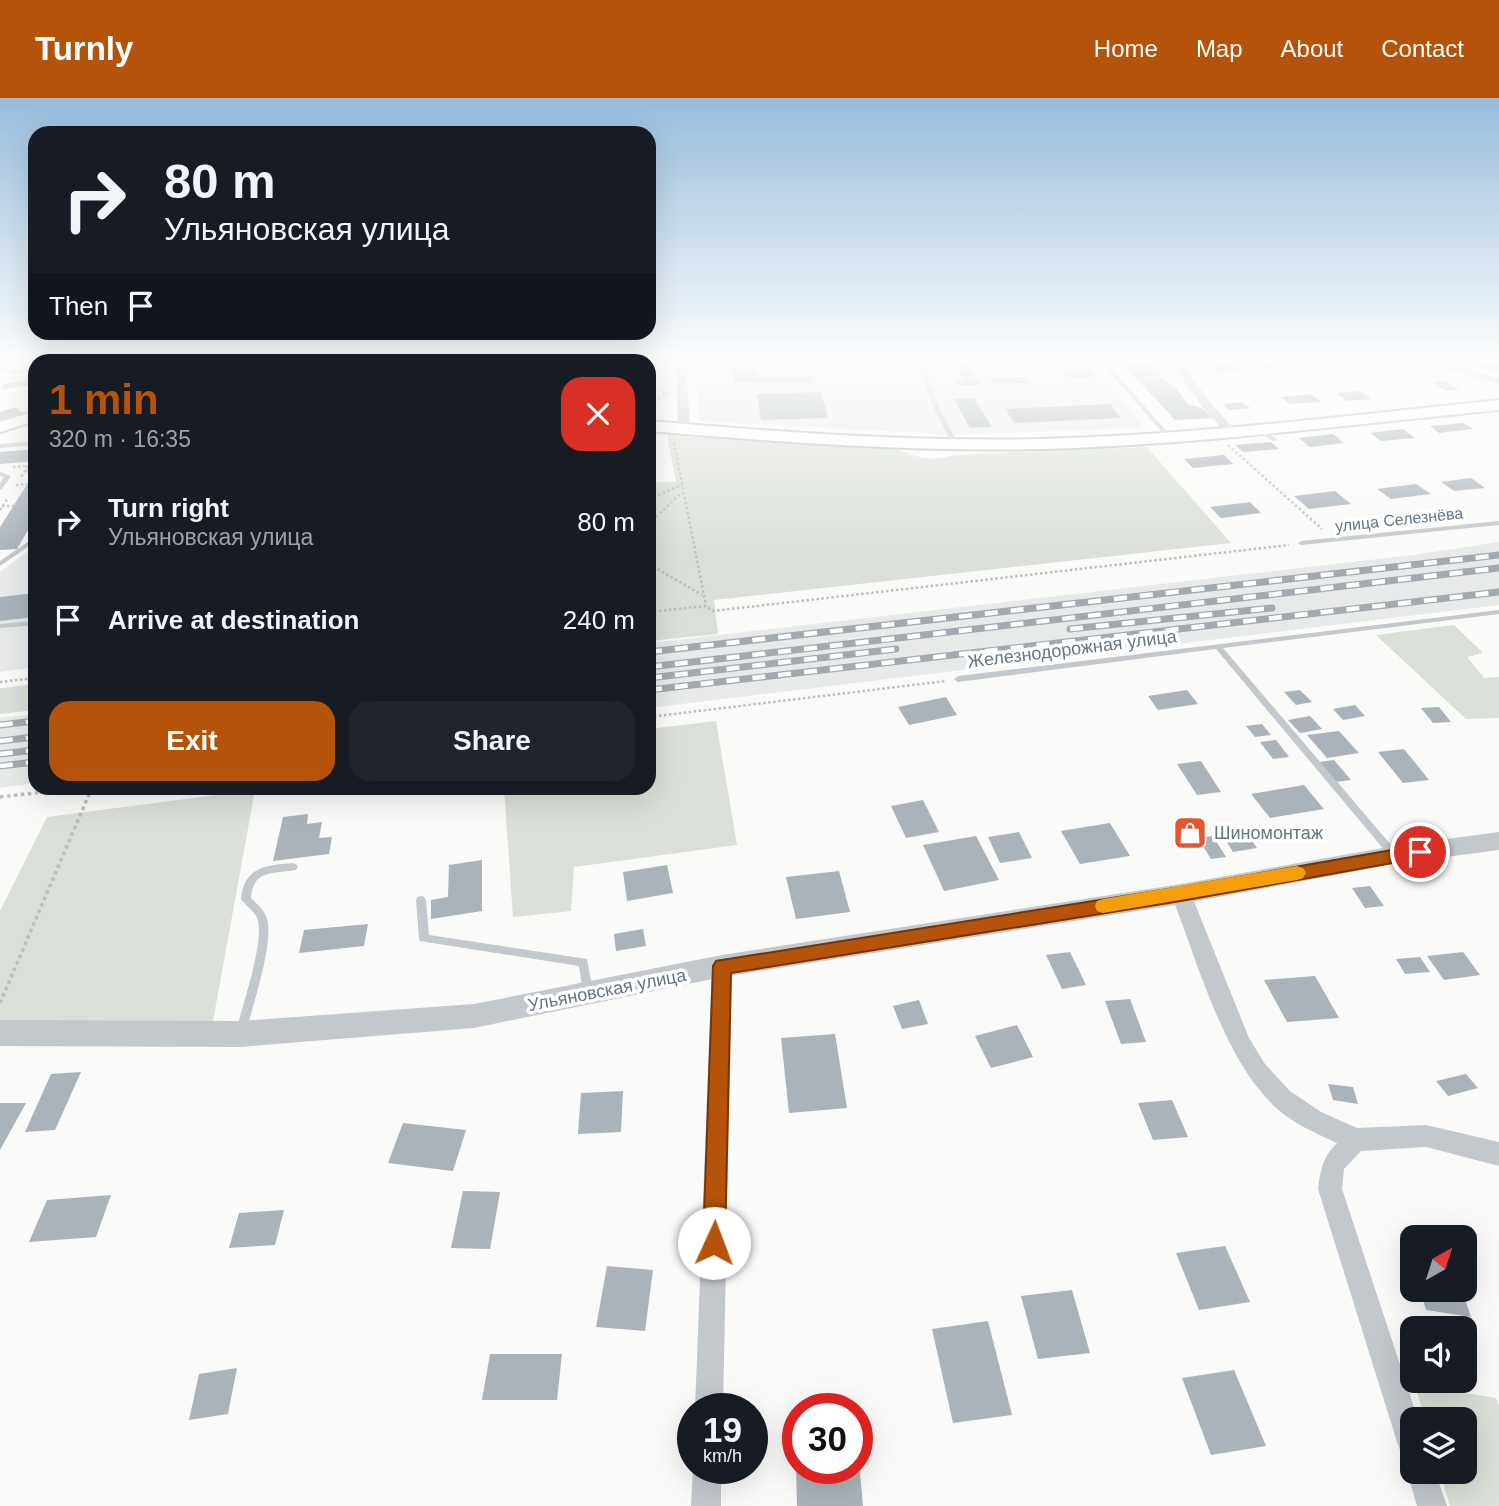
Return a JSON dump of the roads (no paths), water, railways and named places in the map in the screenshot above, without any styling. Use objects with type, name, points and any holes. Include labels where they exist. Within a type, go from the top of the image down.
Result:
[{"type":"main road","points":[[656,427],[956,445],[1071,443],[1224,434],[1293,427]]},
{"type":"street","points":[[1219,427],[1224,434]]},
{"type":"street","name":"Ульяновская улица","points":[[0,1033],[240,1034],[474,1016],[722,966],[1181,894],[1394,855],[1499,841]]},
{"type":"street","points":[[1181,894],[1240,1045],[1257,1071],[1282,1099],[1314,1120],[1356,1140],[1426,1136],[1499,1154]]},
{"type":"street","points":[[709,1393],[722,966]]},
{"type":"street","points":[[1356,1140],[1334,1164],[1330,1189],[1400,1408]]},
{"type":"street","points":[[706,1506],[707,1484]]},
{"type":"street","points":[[1425,1484],[1432,1506]]},
{"type":"lane","points":[[946,427],[956,445]]},
{"type":"lane","points":[[1160,427],[1168,436]]},
{"type":"lane","points":[[1262,430],[1275,440]]},
{"type":"lane","points":[[0,446],[28,444]]},
{"type":"lane","points":[[0,474],[8,476],[0,488]]},
{"type":"lane","name":"улица Селезнёва","points":[[1301,543],[1499,523]]},
{"type":"lane","points":[[0,564],[28,544]]},
{"type":"lane","name":"Железнодорожная улица","points":[[958,679],[1499,612]]},
{"type":"lane","points":[[0,626],[28,623]]},
{"type":"lane","points":[[1218,647],[1394,855]]},
{"type":"lane","points":[[240,1034],[257,969],[264,924],[261,916],[246,899],[246,889],[251,877],[262,870],[293,867]]},
{"type":"lane","points":[[421,900],[424,938],[583,962],[589,993]]},
{"type":"railway","points":[[656,651],[1499,555]]},
{"type":"railway","points":[[656,666],[1499,568]]},
{"type":"railway","points":[[656,689],[1499,592]]},
{"type":"railway","points":[[1070,629],[1272,608]]},
{"type":"railway","points":[[656,677],[896,649]]},
{"type":"railway","points":[[0,725],[28,722]]},
{"type":"railway","points":[[0,741],[28,738]]},
{"type":"railway","points":[[0,754],[28,751]]},
{"type":"railway","points":[[0,766],[28,763]]},
{"type":"place","name":"Шиномонтаж","points":[[1190,833]]}]
